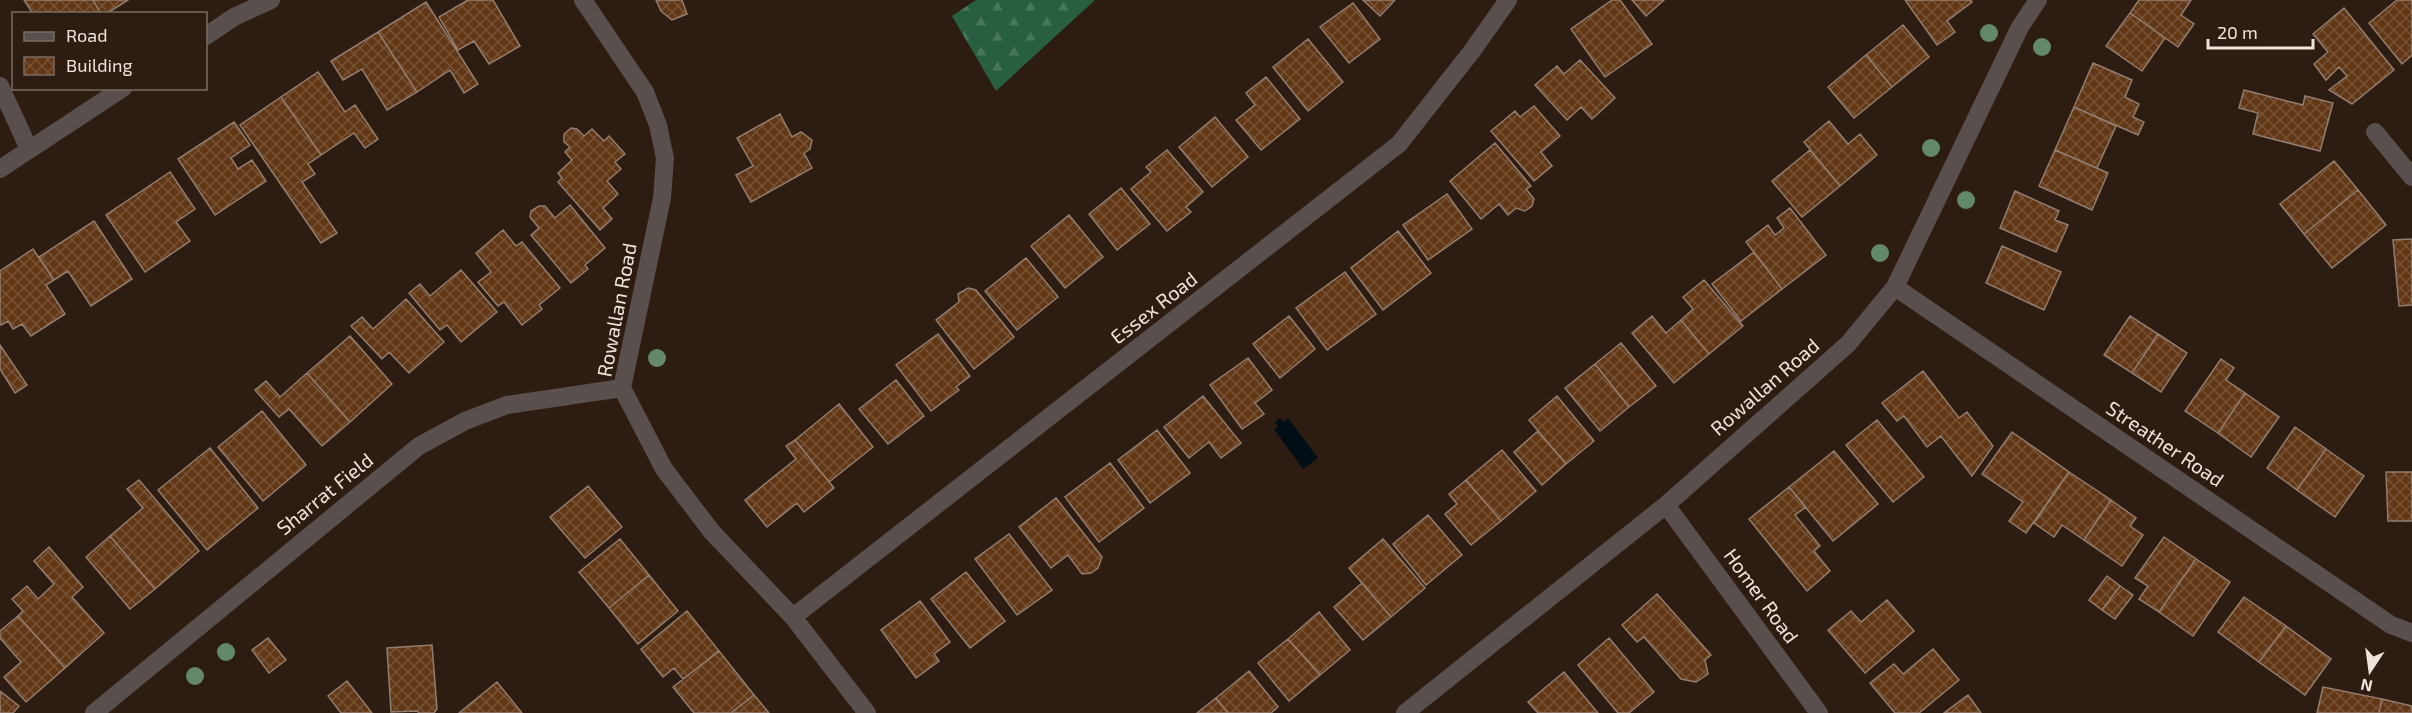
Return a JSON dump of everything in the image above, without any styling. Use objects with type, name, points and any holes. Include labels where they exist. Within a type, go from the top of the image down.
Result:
[{"type":"street","points":[[207,35],[234,17],[272,0]]},
{"type":"street","name":"Rowallan Road","points":[[583,0],[645,92],[658,125],[665,158],[662,198],[622,388],[664,470],[712,532],[793,617],[867,713]]},
{"type":"street","name":"Essex Road","points":[[793,617],[1399,144],[1472,51],[1508,0]]},
{"type":"street","name":"Rowallan Road","points":[[1405,713],[1666,505],[1848,344],[1895,287],[2020,27],[2038,0]]},
{"type":"street","points":[[0,86],[29,149]]},
{"type":"street","points":[[0,169],[120,90]]},
{"type":"street","points":[[2375,132],[2405,155],[2412,177]]},
{"type":"street","name":"Streather Road","points":[[1895,287],[2391,625],[2412,633]]},
{"type":"street","name":"Sharrat Field","points":[[94,713],[419,446],[465,421],[507,405],[622,388]]},
{"type":"street","name":"Homer Road","points":[[1666,505],[1819,713]]},
{"type":"green space","points":[[976,0],[1095,0],[996,91],[952,16]]},
{"type":"shaded area","points":[[1280,418],[1283,422],[1288,418],[1318,458],[1303,469],[1274,429],[1278,426],[1275,422]]},
{"type":"building","points":[[24,0],[93,0],[100,12],[32,12]]},
{"type":"building","points":[[93,0],[128,0],[109,12],[100,12]]},
{"type":"building","points":[[468,0],[493,0],[520,46],[489,64],[474,41],[458,50],[439,17]]},
{"type":"building","points":[[656,0],[682,0],[687,14],[672,20],[661,11]]},
{"type":"building","points":[[1363,0],[1395,0],[1380,16]]},
{"type":"building","points":[[1612,0],[1620,0],[1652,44],[1605,77],[1571,29]]},
{"type":"building","points":[[1632,0],[1664,0],[1646,16]]},
{"type":"building","points":[[1905,0],[1971,0],[1972,2],[1947,21],[1955,32],[1937,45]]},
{"type":"building","points":[[2139,0],[2191,0],[2181,15],[2194,24],[2178,47],[2130,13]]},
{"type":"building","points":[[2397,0],[2412,0],[2412,55],[2402,64],[2369,23]]},
{"type":"building","points":[[426,2],[478,84],[464,93],[450,70],[417,92],[378,32]]},
{"type":"building","points":[[1353,3],[1380,39],[1349,63],[1320,27]]},
{"type":"building","points":[[2344,8],[2394,70],[2352,104],[2329,90],[2347,76],[2339,67],[2326,80],[2314,64],[2328,52],[2313,34]]},
{"type":"building","points":[[2130,13],[2165,38],[2142,71],[2106,46]]},
{"type":"building","points":[[1903,25],[1929,57],[1892,87],[1866,55]]},
{"type":"building","points":[[378,32],[417,92],[387,110],[362,69],[343,80],[331,61]]},
{"type":"building","points":[[1308,39],[1343,82],[1308,111],[1273,67]]},
{"type":"building","points":[[1866,55],[1892,87],[1854,118],[1828,87]]},
{"type":"building","points":[[1580,60],[1615,98],[1592,119],[1581,107],[1567,120],[1535,85],[1557,66],[1564,74]]},
{"type":"building","points":[[2093,63],[2132,80],[2125,97],[2139,104],[2133,117],[2144,122],[2138,135],[2074,107]]},
{"type":"building","points":[[318,72],[345,112],[355,105],[378,139],[365,148],[354,133],[321,155],[281,97]]},
{"type":"building","points":[[1266,77],[1300,119],[1261,150],[1236,120],[1255,105],[1246,93]]},
{"type":"building","points":[[2244,90],[2303,105],[2305,96],[2333,103],[2320,151],[2253,134],[2258,113],[2239,108]]},
{"type":"building","points":[[281,97],[321,155],[308,164],[315,174],[302,182],[337,233],[321,243],[240,125]]},
{"type":"building","points":[[1534,106],[1560,136],[1541,152],[1552,166],[1534,181],[1491,131],[1515,111],[1520,117]]},
{"type":"building","points":[[2074,107],[2116,126],[2097,168],[2055,150]]},
{"type":"building","points":[[780,114],[792,137],[801,132],[812,140],[810,149],[804,153],[812,168],[751,202],[736,175],[753,166],[737,138]]},
{"type":"building","points":[[1215,117],[1248,157],[1212,187],[1179,147]]},
{"type":"building","points":[[1829,121],[1848,144],[1860,134],[1877,155],[1840,186],[1804,142]]},
{"type":"building","points":[[234,122],[250,145],[231,158],[238,169],[252,160],[266,181],[215,215],[178,159]]},
{"type":"building","points":[[571,128],[577,129],[584,136],[592,129],[604,141],[609,136],[625,154],[615,162],[621,169],[607,181],[618,194],[603,208],[612,219],[600,230],[558,182],[562,178],[558,173],[572,160],[565,152],[570,147],[564,142],[564,134]]},
{"type":"building","points":[[1495,143],[1531,186],[1526,189],[1534,199],[1532,206],[1525,211],[1516,208],[1508,215],[1499,204],[1481,219],[1450,181]]},
{"type":"building","points":[[1167,150],[1203,192],[1186,207],[1191,212],[1167,231],[1131,189],[1151,172],[1146,167]]},
{"type":"building","points":[[1810,150],[1840,186],[1802,217],[1772,181]]},
{"type":"building","points":[[2055,150],[2108,173],[2092,210],[2039,186]]},
{"type":"building","points":[[2334,161],[2358,190],[2304,234],[2280,204]]},
{"type":"building","points":[[170,172],[195,209],[176,222],[190,241],[145,272],[106,215]]},
{"type":"building","points":[[1121,188],[1150,224],[1117,250],[1089,214]]},
{"type":"building","points":[[2358,190],[2386,225],[2332,268],[2304,234]]},
{"type":"building","points":[[2015,191],[2059,211],[2055,220],[2068,225],[2056,252],[2000,228]]},
{"type":"building","points":[[1447,194],[1472,229],[1428,260],[1403,225]]},
{"type":"building","points":[[570,205],[605,248],[585,265],[588,269],[571,283],[531,235],[539,228],[530,217],[531,211],[539,206],[545,206],[555,218]]},
{"type":"building","points":[[1790,208],[1826,255],[1782,289],[1746,242],[1768,225],[1775,235],[1784,228],[1777,218]]},
{"type":"building","points":[[1069,215],[1103,257],[1065,288],[1031,246]]},
{"type":"building","points":[[94,221],[132,279],[91,306],[68,271],[54,280],[39,257]]},
{"type":"building","points":[[503,230],[516,246],[522,242],[560,288],[539,305],[542,309],[522,325],[504,302],[498,306],[478,282],[491,272],[476,253]]},
{"type":"building","points":[[1398,231],[1431,273],[1383,310],[1351,268]]},
{"type":"building","points":[[2412,239],[2412,305],[2399,306],[2393,240]]},
{"type":"building","points":[[2002,246],[2061,272],[2044,310],[1986,283]]},
{"type":"building","points":[[33,249],[54,280],[46,285],[65,314],[31,336],[22,324],[13,329],[8,321],[0,324],[0,271]]},
{"type":"building","points":[[1754,252],[1782,289],[1741,321],[1712,284]]},
{"type":"building","points":[[1026,258],[1058,297],[1017,330],[985,291]]},
{"type":"building","points":[[461,270],[497,312],[461,342],[447,325],[440,330],[409,293],[420,284],[430,296]]},
{"type":"building","points":[[1345,272],[1376,314],[1327,350],[1296,308]]},
{"type":"building","points":[[1704,280],[1743,326],[1709,354],[1681,320],[1693,309],[1683,297]]},
{"type":"building","points":[[968,288],[976,290],[1014,337],[974,369],[936,320],[959,302],[958,294]]},
{"type":"building","points":[[406,299],[444,342],[409,373],[389,352],[382,359],[351,326],[362,317],[373,329]]},
{"type":"building","points":[[1289,316],[1315,349],[1280,378],[1253,344]]},
{"type":"building","points":[[1652,316],[1666,333],[1681,320],[1709,354],[1674,383],[1632,333]]},
{"type":"building","points":[[2130,316],[2158,334],[2132,373],[2104,355]]},
{"type":"building","points":[[938,334],[970,376],[956,387],[959,390],[931,411],[896,365]]},
{"type":"building","points":[[2158,334],[2187,353],[2161,392],[2132,373]]},
{"type":"building","points":[[350,336],[392,384],[350,422],[307,373]]},
{"type":"building","points":[[1621,343],[1656,386],[1629,407],[1595,364]]},
{"type":"building","points":[[0,345],[27,385],[15,393],[0,369]]},
{"type":"building","points":[[1248,358],[1272,390],[1255,403],[1264,414],[1242,429],[1210,385]]},
{"type":"building","points":[[2221,359],[2234,368],[2226,380],[2245,393],[2218,433],[2185,411]]},
{"type":"building","points":[[1595,364],[1629,407],[1600,431],[1565,388]]},
{"type":"building","points":[[1923,371],[1959,418],[1967,412],[1993,446],[1972,476],[1941,436],[1927,447],[1904,416],[1897,421],[1882,403]]},
{"type":"building","points":[[307,373],[350,422],[322,446],[289,409],[279,417],[255,390],[266,381],[280,397]]},
{"type":"building","points":[[896,380],[924,416],[888,444],[859,409]]},
{"type":"building","points":[[2245,393],[2279,417],[2251,457],[2218,433]]},
{"type":"building","points":[[1203,396],[1241,443],[1221,458],[1209,442],[1189,458],[1164,427]]},
{"type":"building","points":[[1557,396],[1594,441],[1566,464],[1529,420]]},
{"type":"building","points":[[839,404],[873,447],[829,482],[795,440]]},
{"type":"building","points":[[262,411],[306,465],[263,501],[218,447]]},
{"type":"building","points":[[1877,420],[1924,477],[1893,502],[1846,445]]},
{"type":"building","points":[[2295,427],[2326,449],[2297,490],[2267,468]]},
{"type":"building","points":[[1157,430],[1190,473],[1150,503],[1118,460]]},
{"type":"building","points":[[1538,431],[1566,464],[1542,485],[1514,452]]},
{"type":"building","points":[[2012,432],[2069,472],[2026,533],[2009,521],[2023,502],[1982,474]]},
{"type":"building","points":[[795,440],[834,488],[804,512],[797,503],[767,527],[745,500],[796,459],[786,446]]},
{"type":"building","points":[[210,448],[258,508],[207,550],[158,490]]},
{"type":"building","points":[[2326,449],[2364,476],[2335,517],[2297,490]]},
{"type":"building","points":[[1502,450],[1536,491],[1501,521],[1466,480]]},
{"type":"building","points":[[1834,451],[1878,504],[1833,541],[1789,487]]},
{"type":"building","points":[[1110,463],[1144,508],[1099,542],[1065,497]]},
{"type":"building","points":[[2069,472],[2111,500],[2084,540],[2062,525],[2054,537],[2034,523]]},
{"type":"building","points":[[2386,472],[2412,472],[2412,521],[2388,521]]},
{"type":"building","points":[[139,480],[199,551],[155,589],[110,536],[143,508],[127,489]]},
{"type":"building","points":[[1466,480],[1501,521],[1471,545],[1445,514],[1457,504],[1449,494]]},
{"type":"building","points":[[588,486],[622,527],[585,558],[550,517]]},
{"type":"building","points":[[1789,487],[1806,507],[1795,515],[1820,546],[1814,551],[1830,571],[1807,591],[1749,519]]},
{"type":"building","points":[[1056,498],[1102,557],[1098,568],[1091,573],[1082,574],[1068,555],[1051,568],[1019,527]]},
{"type":"building","points":[[2111,500],[2136,518],[2130,526],[2143,535],[2122,566],[2084,540]]},
{"type":"building","points":[[1428,515],[1462,555],[1426,585],[1393,544]]},
{"type":"building","points":[[1009,534],[1052,590],[1017,615],[975,559]]},
{"type":"building","points":[[110,536],[155,589],[130,609],[86,557]]},
{"type":"building","points":[[2164,537],[2196,559],[2159,612],[2139,599],[2148,586],[2135,578]]},
{"type":"building","points":[[620,539],[649,575],[609,608],[579,572]]},
{"type":"building","points":[[1383,539],[1425,588],[1391,617],[1349,568]]},
{"type":"building","points":[[49,547],[83,587],[72,597],[104,633],[65,668],[18,616],[23,611],[12,599],[27,586],[38,599],[54,584],[34,561]]},
{"type":"building","points":[[2196,559],[2230,582],[2193,636],[2159,612]]},
{"type":"building","points":[[966,572],[1005,621],[970,648],[931,599]]},
{"type":"building","points":[[649,575],[678,611],[638,644],[609,608]]},
{"type":"building","points":[[2107,576],[2120,586],[2102,610],[2089,600]]},
{"type":"building","points":[[1362,583],[1391,617],[1363,640],[1334,607]]},
{"type":"building","points":[[2120,586],[2133,595],[2115,619],[2102,610]]},
{"type":"building","points":[[1657,594],[1711,655],[1705,660],[1708,674],[1696,682],[1681,679],[1644,637],[1637,642],[1622,625]]},
{"type":"building","points":[[2244,597],[2286,626],[2259,662],[2218,632]]},
{"type":"building","points":[[1887,600],[1914,631],[1865,673],[1828,630],[1851,611],[1861,622]]},
{"type":"building","points":[[920,601],[950,642],[934,654],[939,661],[916,678],[881,630]]},
{"type":"building","points":[[687,611],[719,651],[683,679],[674,668],[663,677],[641,649]]},
{"type":"building","points":[[1319,612],[1350,650],[1320,675],[1288,639]]},
{"type":"building","points":[[18,616],[65,668],[26,702],[4,677],[21,662],[0,638],[0,631]]},
{"type":"building","points":[[2286,626],[2331,659],[2305,695],[2259,662]]},
{"type":"building","points":[[268,638],[286,660],[269,673],[252,650]]},
{"type":"building","points":[[1609,638],[1654,692],[1629,713],[1618,713],[1578,665]]},
{"type":"building","points":[[1288,639],[1320,675],[1289,701],[1258,663]]},
{"type":"building","points":[[432,645],[437,709],[434,713],[391,712],[387,648]]},
{"type":"building","points":[[1933,649],[1959,680],[1919,713],[1895,713],[1870,683],[1894,664],[1903,674]]},
{"type":"building","points":[[719,651],[754,695],[731,713],[694,713],[673,687]]},
{"type":"building","points":[[1249,671],[1278,707],[1271,713],[1228,713],[1216,698]]},
{"type":"building","points":[[1564,672],[1598,713],[1538,713],[1528,702]]},
{"type":"building","points":[[347,681],[372,713],[341,713],[328,696]]},
{"type":"building","points":[[497,682],[522,713],[459,713]]},
{"type":"building","points":[[2323,687],[2382,699],[2379,713],[2317,713]]},
{"type":"building","points":[[0,691],[19,706],[13,713],[0,713]]},
{"type":"building","points":[[754,695],[769,713],[731,713]]},
{"type":"building","points":[[1968,695],[1981,713],[1944,713]]},
{"type":"building","points":[[1216,698],[1228,713],[1197,713]]},
{"type":"building","points":[[2382,699],[2412,706],[2412,713],[2379,713]]}]
